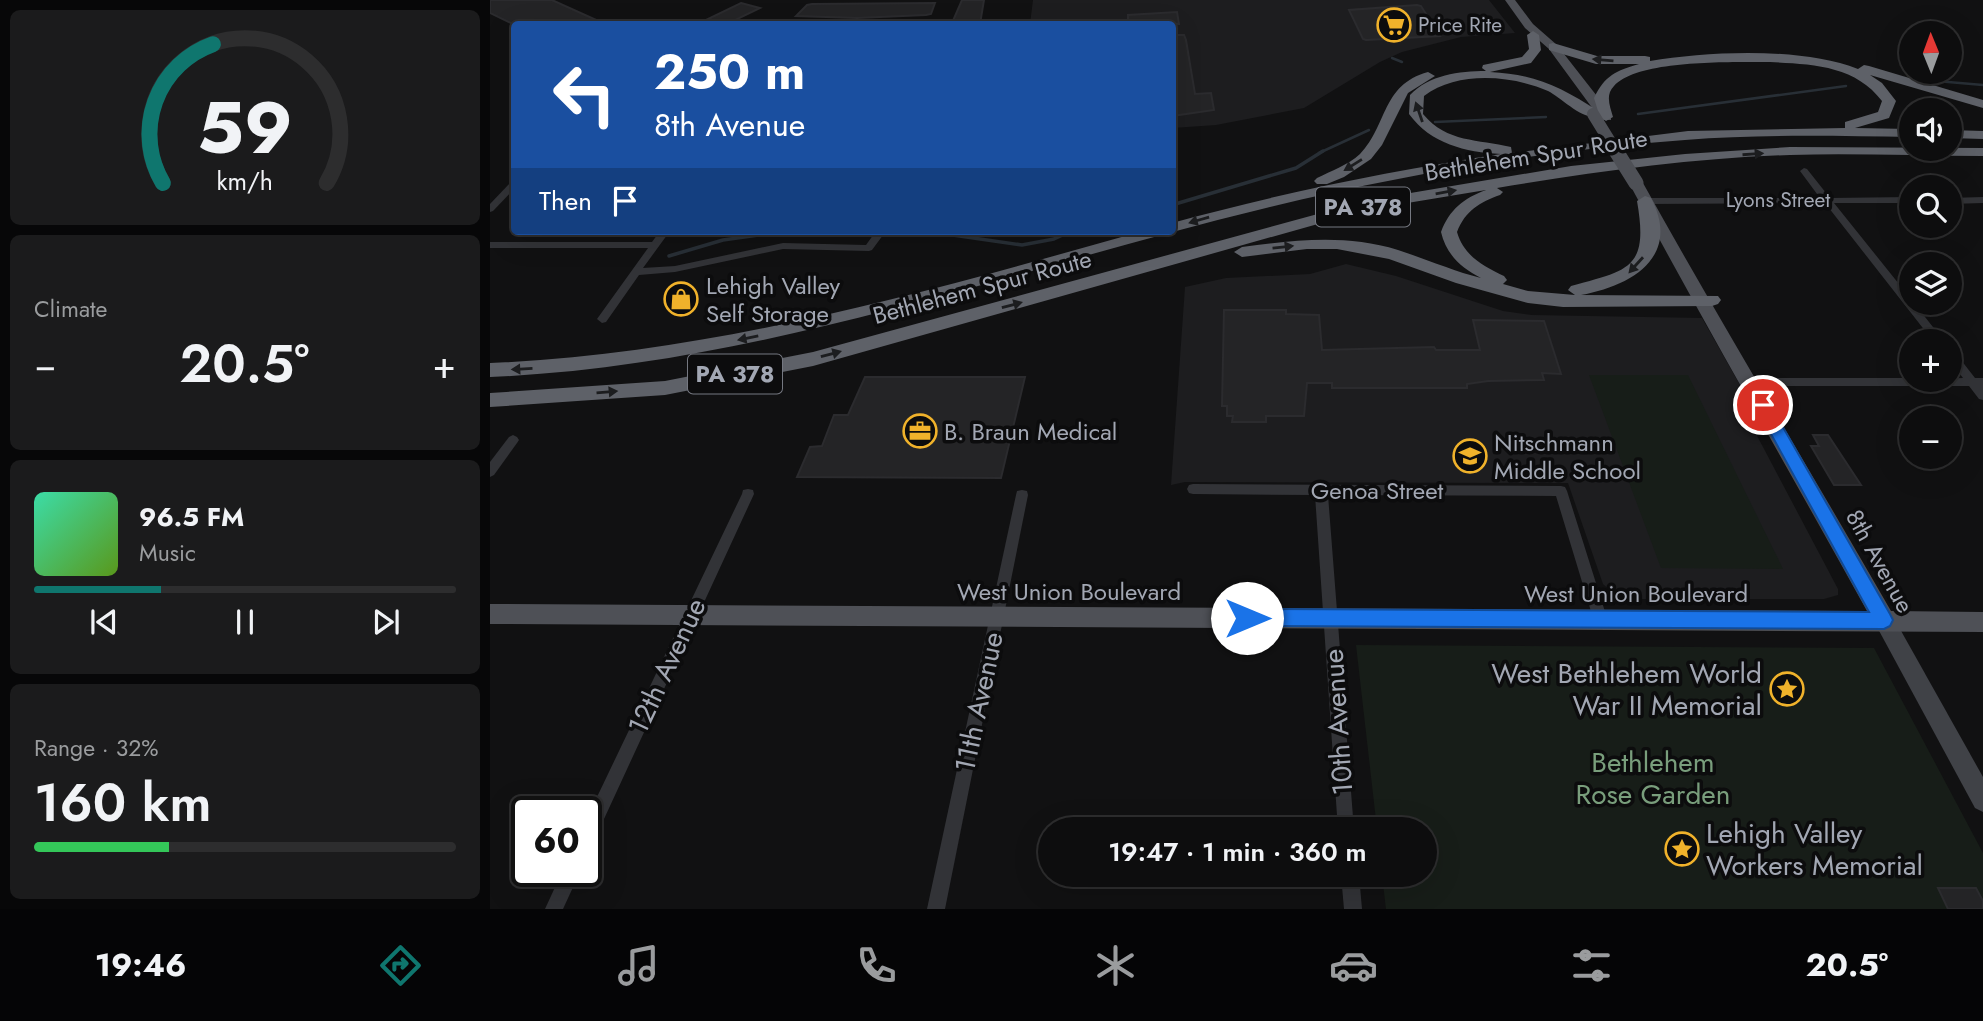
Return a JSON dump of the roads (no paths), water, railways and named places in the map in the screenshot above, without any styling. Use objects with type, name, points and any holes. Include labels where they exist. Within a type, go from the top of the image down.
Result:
[{"type":"highway","points":[[1226,212],[1323,181],[1355,164],[1365,157],[1378,139],[1400,92],[1415,81],[1452,71],[1516,64],[1526,60],[1539,40],[1581,57],[1613,61],[1752,53],[1804,56],[1848,64],[1983,104]]},
{"type":"highway","points":[[1644,139],[1513,150],[1469,145],[1446,138],[1426,127],[1416,114],[1415,100],[1426,86],[1444,80],[1465,76],[1498,77],[1519,79],[1551,88],[1599,115],[1602,93],[1611,82],[1626,72],[1661,63],[1708,59],[1791,59],[1835,66],[1877,85],[1889,101],[1884,115],[1875,120],[1833,128],[1788,131]]},
{"type":"highway","name":"Bethlehem Spur Route","points":[[1176,227],[1226,212],[1419,170],[1644,139],[1788,131],[1899,133]]},
{"type":"highway","points":[[1962,134],[1983,135]]},
{"type":"highway","name":"Bethlehem Spur Route","points":[[490,400],[665,387],[813,359],[1369,205],[1571,171],[1685,158],[1790,151],[1983,152]]},
{"type":"highway","points":[[1685,158],[1501,190],[1475,200],[1455,217],[1449,232],[1450,240],[1459,256],[1473,268],[1498,280],[1525,287],[1703,295]]},
{"type":"highway","points":[[1569,291],[1611,283],[1638,266],[1651,238],[1652,201]]},
{"type":"highway","name":"Bethlehem Spur Route","points":[[490,370],[678,353],[838,319],[1146,235]]},
{"type":"highway","points":[[1049,295],[1244,252],[1307,244],[1337,244],[1392,254],[1462,279],[1528,298],[1563,301],[1703,295]]},
{"type":"main road","name":"8th Avenue","points":[[1509,2],[1599,115],[1642,183],[1749,382],[1983,800]]},
{"type":"main road","name":"West Union Boulevard","points":[[490,614],[1983,622]]},
{"type":"street","points":[[1804,172],[1929,329]]},
{"type":"street","points":[[490,209],[511,187]]},
{"type":"street","points":[[1962,201],[1983,200]]},
{"type":"street","name":"Lyons Street","points":[[1652,201],[1899,201]]},
{"type":"street","points":[[602,319],[662,235]]},
{"type":"street","points":[[636,272],[675,269],[783,246],[869,248],[878,235]]},
{"type":"street","points":[[490,245],[654,245]]},
{"type":"street","points":[[1962,366],[1977,382],[1983,396]]},
{"type":"street","points":[[1749,382],[1977,382]]},
{"type":"street","points":[[490,472],[513,440]]},
{"type":"street","name":"Genoa Street","points":[[1193,489],[1561,491],[1600,618]]},
{"type":"street","name":"10th Avenue","points":[[1321,489],[1345,817]]},
{"type":"street","name":"12th Avenue","points":[[602,805],[748,494]]},
{"type":"street","name":"11th Avenue","points":[[936,909],[1022,495]]},
{"type":"street","points":[[554,909],[564,887]]},
{"type":"street","points":[[1351,887],[1353,909]]},
{"type":"waterway","points":[[1392,58],[1402,62]]},
{"type":"waterway","points":[[1962,83],[1983,85]]},
{"type":"waterway","points":[[1638,114],[1846,86]]},
{"type":"waterway","points":[[1435,122],[1546,117]]},
{"type":"waterway","points":[[1322,152],[1369,130]]},
{"type":"waterway","points":[[1176,204],[1296,168],[1322,152]]},
{"type":"waterway","points":[[669,256],[723,240],[758,235]]},
{"type":"waterway","points":[[953,235],[1022,245],[1062,235]]},
{"type":"place","name":"Price Rite","points":[[1394,25]]},
{"type":"place","name":"Lehigh Valley Self Storage","points":[[681,299]]},
{"type":"place","name":"B. Braun Medical","points":[[920,431]]},
{"type":"place","name":"Nitschmann Middle School","points":[[1470,456]]},
{"type":"place","name":"West Bethlehem World War II Memorial","points":[[1787,689]]},
{"type":"place","name":"Lehigh Valley Workers Memorial","points":[[1682,849]]},
{"type":"park label","name":"Bethlehem Rose Garden","points":[[1653,778]]}]
